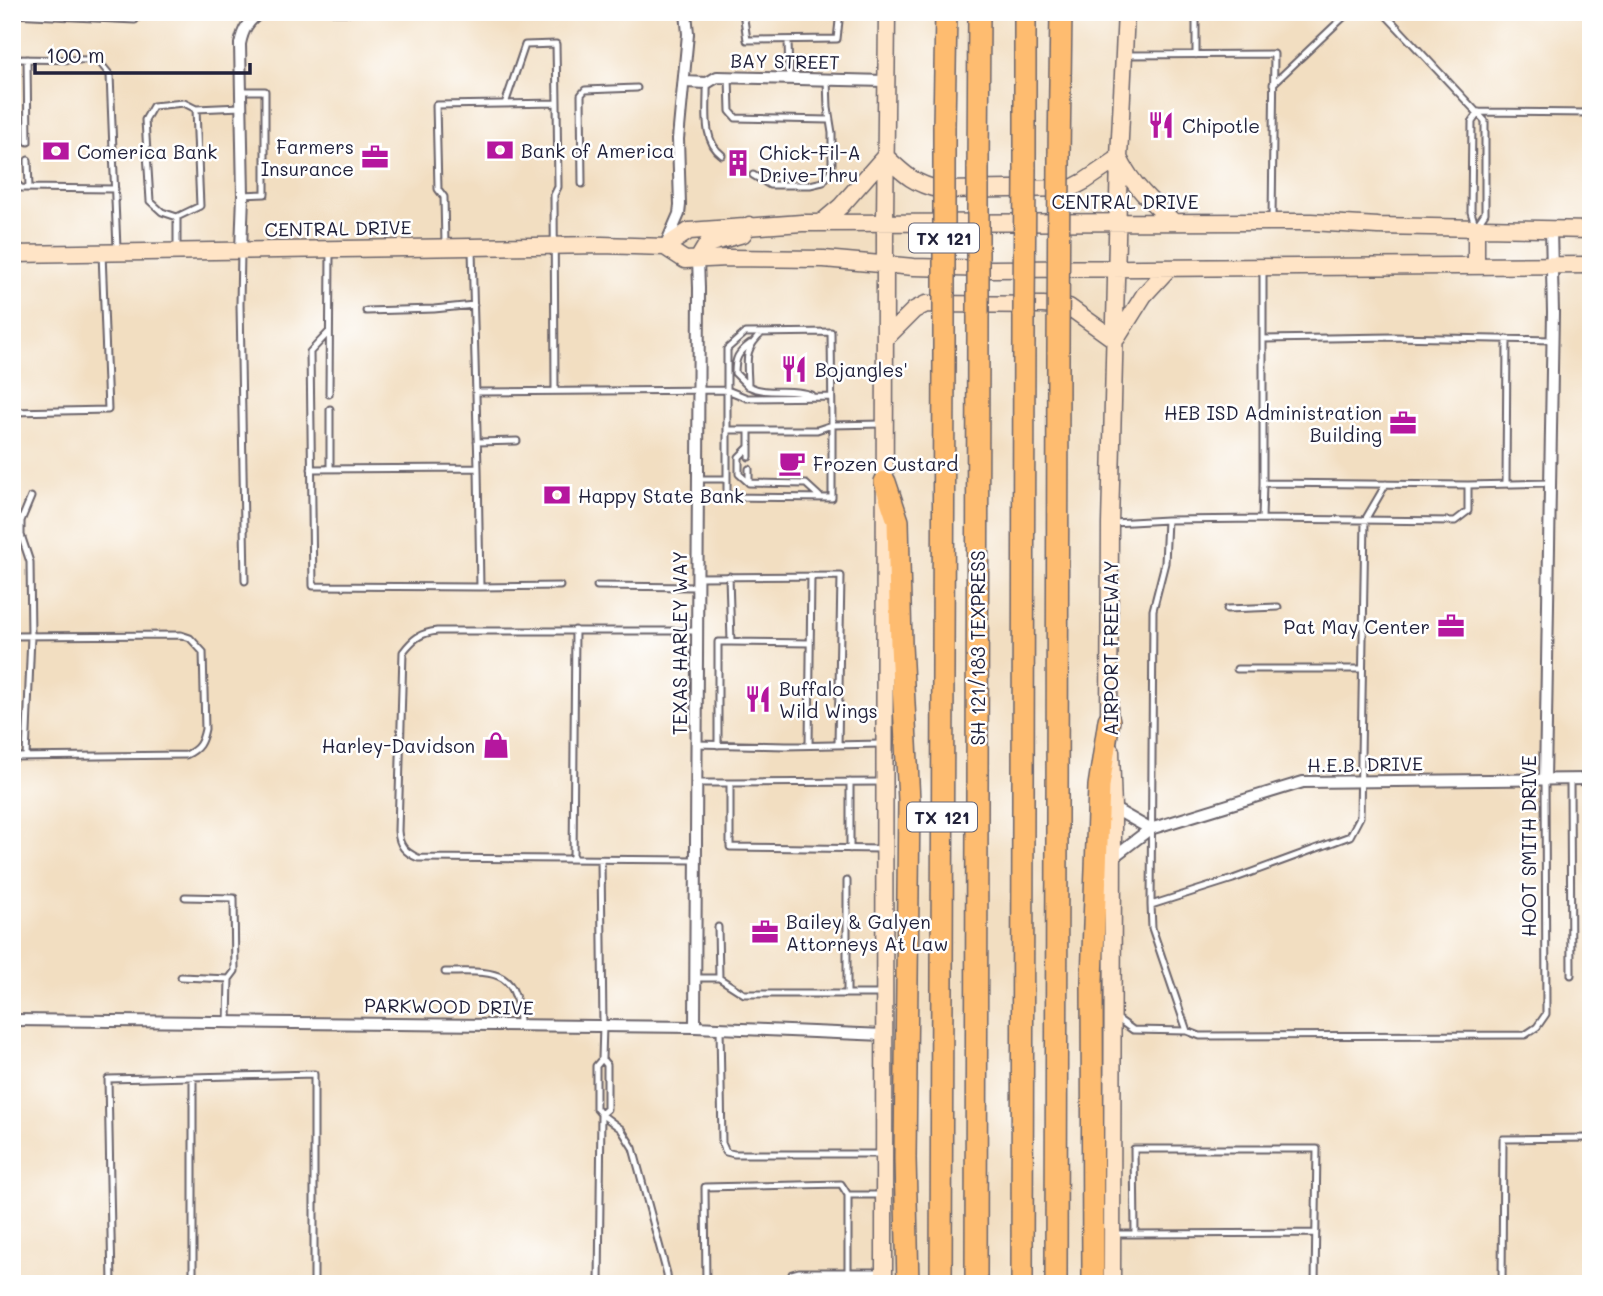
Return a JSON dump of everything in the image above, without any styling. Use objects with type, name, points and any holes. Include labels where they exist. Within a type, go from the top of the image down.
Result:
[{"type":"highway","name":"TX 121","points":[[941,1284],[946,12]]},
{"type":"highway","name":"SH 121/183 TEXPRESS","points":[[976,1284],[979,12]]},
{"type":"highway","points":[[1022,1284],[1025,12]]},
{"type":"highway","points":[[1056,1284],[1061,12]]},
{"type":"highway","points":[[885,482],[898,522],[909,801],[905,1158],[908,1284]]},
{"type":"highway","points":[[1093,1284],[1092,980],[1100,786],[1109,720]]},
{"type":"main road","points":[[884,1278],[887,12]]},
{"type":"main road","name":"AIRPORT FREEWAY","points":[[1112,1284],[1113,808],[1109,720],[1110,524],[1119,158],[1126,12]]},
{"type":"main road","points":[[885,156],[909,179],[941,190],[1072,187],[1119,158],[1127,174],[1144,195],[1174,222]]},
{"type":"main road","points":[[822,222],[841,206],[885,156]]},
{"type":"main road","name":"CENTRAL DRIVE","points":[[665,247],[689,231],[822,222],[1272,222],[1591,230]]},
{"type":"main road","points":[[698,259],[706,244],[743,234],[749,225]]},
{"type":"main road","points":[[1476,228],[1476,265]]},
{"type":"main road","name":"CENTRAL DRIVE","points":[[12,254],[554,245],[665,247],[685,260],[824,259],[992,269],[1591,265]]},
{"type":"main road","points":[[885,339],[914,310],[926,304],[952,304],[1069,307],[1115,340],[1144,295],[1168,269]]},
{"type":"street","points":[[241,250],[243,195],[240,44],[242,32],[250,19],[261,12]]},
{"type":"street","points":[[665,247],[680,205],[678,139],[685,82],[688,34],[686,12]]},
{"type":"street","name":"BAY STREET","points":[[685,82],[708,83],[717,77],[886,81]]},
{"type":"street","name":"HOOT SMITH DRIVE","points":[[1545,780],[1552,340],[1551,229]]},
{"type":"street","name":"TEXAS HARLEY WAY","points":[[695,1027],[698,259]]},
{"type":"street","name":"H.E.B. DRIVE","points":[[1112,858],[1150,829],[1303,782],[1591,779]]},
{"type":"street","points":[[1113,808],[1150,829]]},
{"type":"street","name":"PARKWOOD DRIVE","points":[[12,1020],[695,1027],[884,1035]]},
{"type":"lane","points":[[12,14],[135,20],[140,12]]},
{"type":"lane","points":[[335,12],[362,12]]},
{"type":"lane","points":[[743,12],[747,40],[837,39],[840,12]]},
{"type":"lane","points":[[1196,12],[1196,55]]},
{"type":"lane","points":[[1273,84],[1349,12]]},
{"type":"lane","points":[[1383,12],[1485,121],[1485,212],[1476,228]]},
{"type":"lane","points":[[788,40],[789,79]]},
{"type":"lane","points":[[505,104],[525,45],[556,44],[558,187],[554,195],[555,391]]},
{"type":"lane","points":[[1124,55],[1274,54],[1272,222]]},
{"type":"lane","points":[[12,60],[93,60],[101,64],[110,75],[115,189],[110,253],[108,410],[12,412]]},
{"type":"lane","points":[[27,60],[28,142]]},
{"type":"lane","points":[[729,77],[730,111],[736,118],[829,120]]},
{"type":"lane","points":[[753,175],[770,185],[810,185],[823,182],[832,169],[827,80]]},
{"type":"lane","points":[[708,83],[708,139],[722,155]]},
{"type":"lane","points":[[582,184],[581,95],[585,90],[637,88]]},
{"type":"lane","points":[[240,91],[265,91],[265,194],[243,195]]},
{"type":"lane","points":[[196,109],[200,206],[177,217],[162,212],[149,201],[145,120],[153,106],[184,103],[196,109],[240,107]]},
{"type":"lane","points":[[445,247],[444,197],[438,188],[436,105],[557,103]]},
{"type":"lane","points":[[1479,112],[1591,113]]},
{"type":"lane","points":[[1476,228],[1471,212],[1472,122],[1479,112]]},
{"type":"lane","points":[[28,160],[29,188]]},
{"type":"lane","points":[[12,179],[21,188],[115,189]]},
{"type":"lane","points":[[177,217],[177,251]]},
{"type":"lane","points":[[472,247],[480,587]]},
{"type":"lane","points":[[329,394],[330,249]]},
{"type":"lane","points":[[241,250],[245,581]]},
{"type":"lane","points":[[1262,519],[1263,266]]},
{"type":"lane","points":[[366,311],[474,305]]},
{"type":"lane","points":[[831,332],[832,498],[727,497],[727,349],[745,333],[762,333],[831,332]]},
{"type":"lane","points":[[328,333],[310,352],[313,586],[560,586]]},
{"type":"lane","points":[[762,333],[739,352],[735,359],[736,373],[748,386],[764,392],[804,392],[816,397]]},
{"type":"lane","points":[[1263,339],[1392,337],[1552,340]]},
{"type":"lane","points":[[1506,484],[1507,339]]},
{"type":"lane","points":[[748,386],[750,344]]},
{"type":"lane","points":[[476,392],[727,390],[747,398],[831,397]]},
{"type":"lane","points":[[330,409],[330,469]]},
{"type":"lane","points":[[727,430],[817,430],[832,425],[885,424]]},
{"type":"lane","points":[[749,430],[749,457]]},
{"type":"lane","points":[[477,442],[517,441]]},
{"type":"lane","points":[[749,447],[738,457],[739,474],[749,483],[806,484],[820,498]]},
{"type":"lane","points":[[311,469],[478,468]]},
{"type":"lane","points":[[749,469],[749,483]]},
{"type":"lane","points":[[698,480],[727,479]]},
{"type":"lane","points":[[1263,483],[1550,483]]},
{"type":"lane","points":[[1151,905],[1350,836],[1360,817],[1365,520],[1386,484]]},
{"type":"lane","points":[[1110,524],[1167,520],[1262,519],[1455,521],[1468,511],[1468,485]]},
{"type":"lane","points":[[26,757],[31,636],[30,562],[21,535],[21,521],[31,497]]},
{"type":"lane","points":[[1167,520],[1165,563],[1153,610],[1151,905],[1152,928],[1187,1031]]},
{"type":"lane","points":[[12,534],[21,535]]},
{"type":"lane","points":[[729,576],[731,642]]},
{"type":"lane","points":[[597,586],[697,582],[729,576],[841,576],[838,745]]},
{"type":"lane","points":[[809,746],[811,576]]},
{"type":"lane","points":[[1227,609],[1278,607]]},
{"type":"lane","points":[[573,859],[575,630]]},
{"type":"lane","points":[[696,860],[418,858],[407,853],[399,842],[398,831],[403,652],[424,632],[697,631]]},
{"type":"lane","points":[[12,636],[181,635],[190,638],[203,652],[205,729],[197,750],[186,755],[12,757]]},
{"type":"lane","points":[[718,745],[718,642],[810,643]]},
{"type":"lane","points":[[1237,669],[1362,669]]},
{"type":"lane","points":[[696,744],[884,744]]},
{"type":"lane","name":"HOOT SMITH DRIVE","points":[[1112,1014],[1133,1030],[1187,1031],[1200,1036],[1525,1035],[1536,1027],[1546,1014],[1545,780]]},
{"type":"lane","points":[[1570,780],[1571,975]]},
{"type":"lane","points":[[850,782],[850,849]]},
{"type":"lane","points":[[696,783],[884,782]]},
{"type":"lane","points":[[730,783],[730,847],[886,849]]},
{"type":"lane","points":[[601,860],[603,1026],[602,1059],[596,1066],[596,1108],[621,1129],[633,1148],[668,1284]]},
{"type":"lane","points":[[846,994],[847,881]]},
{"type":"lane","points":[[185,897],[234,898],[235,971],[229,979],[228,1022]]},
{"type":"lane","points":[[718,927],[719,978]]},
{"type":"lane","points":[[444,972],[493,972],[510,984],[519,1007],[519,1025]]},
{"type":"lane","points":[[181,976],[229,979]]},
{"type":"lane","points":[[695,978],[719,978],[744,994],[884,994]]},
{"type":"lane","points":[[720,1028],[723,1149],[734,1154],[884,1154]]},
{"type":"lane","points":[[599,1284],[601,1114],[607,1109],[607,1065],[602,1059]]},
{"type":"lane","points":[[112,1284],[108,1079],[314,1074],[314,1284]]},
{"type":"lane","points":[[193,1077],[193,1284]]},
{"type":"lane","points":[[1502,1284],[1503,1139],[1591,1139]]},
{"type":"lane","points":[[1135,1234],[1134,1149],[1317,1149],[1315,1284]]},
{"type":"lane","points":[[706,1284],[705,1188],[841,1184],[848,1195],[848,1284]]},
{"type":"lane","points":[[848,1195],[884,1195]]},
{"type":"lane","points":[[1112,1234],[1316,1233]]},
{"type":"lane","points":[[792,1284],[792,1274],[799,1272],[848,1271],[884,1278]]},
{"type":"place","name":"Chipotle","points":[[1161,125]]},
{"type":"place","name":"Bank of America","points":[[500,150]]},
{"type":"place","name":"Comerica Bank","points":[[56,151]]},
{"type":"place","name":"Farmers Insurance","points":[[375,157]]},
{"type":"place","name":"Chick-Fil-A Drive-Thru","points":[[738,163]]},
{"type":"place","name":"Bojangles'","points":[[794,369]]},
{"type":"place","name":"HEB ISD Administration Building","points":[[1403,423]]},
{"type":"place","name":"Frozen Custard","points":[[792,463]]},
{"type":"place","name":"Happy State Bank","points":[[557,495]]},
{"type":"place","name":"Pat May Center","points":[[1451,626]]},
{"type":"place","name":"Buffalo Wild Wings","points":[[758,699]]},
{"type":"place","name":"Harley-Davidson","points":[[496,745]]},
{"type":"place","name":"Bailey & Galyen Attorneys At Law","points":[[765,932]]}]
